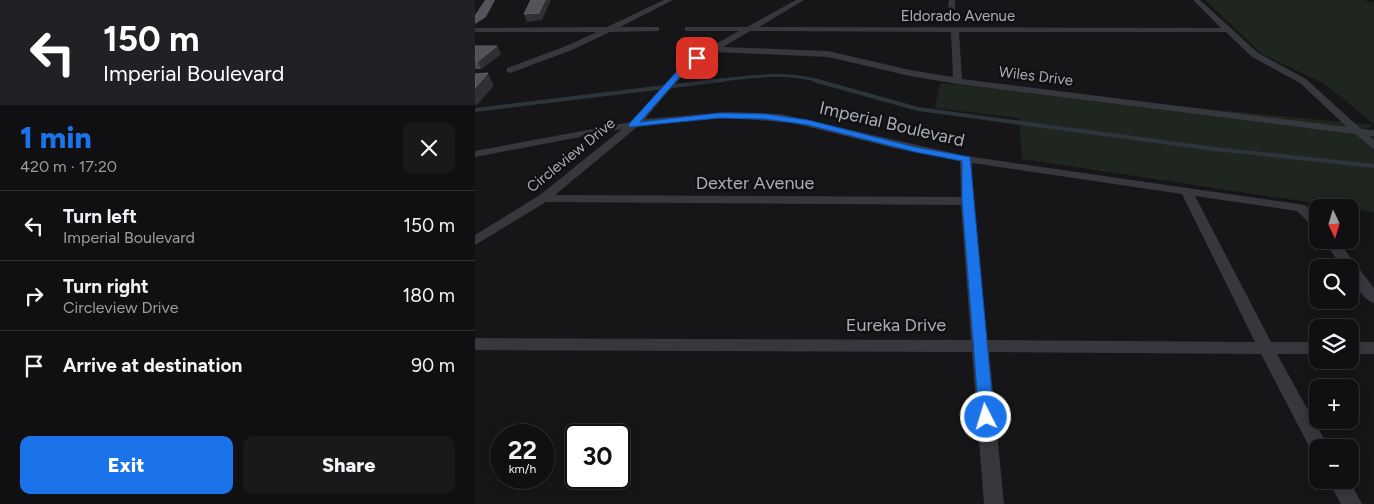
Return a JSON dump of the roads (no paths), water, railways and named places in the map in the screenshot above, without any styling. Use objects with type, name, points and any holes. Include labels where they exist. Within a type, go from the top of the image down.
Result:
[{"type":"main road","points":[[475,21],[482,15],[490,0]]},
{"type":"street","points":[[510,70],[569,48],[670,0]]},
{"type":"street","name":"Circleview Drive","points":[[475,241],[544,198],[632,126],[673,79],[691,62],[801,0]]},
{"type":"street","points":[[1196,0],[1255,55],[1303,81],[1374,146]]},
{"type":"street","points":[[475,30],[656,29]]},
{"type":"street","name":"Eldorado Avenue","points":[[688,29],[1228,30]]},
{"type":"street","points":[[955,30],[958,81]]},
{"type":"street","name":"Wiles Drive","points":[[710,50],[828,54],[910,73],[958,81],[1374,133]]},
{"type":"street","name":"Imperial Boulevard","points":[[475,154],[632,126],[719,116],[765,116],[808,123],[915,150],[1301,208],[1309,216]]},
{"type":"street","points":[[966,159],[967,201],[994,504]]},
{"type":"street","points":[[1186,192],[1265,348],[1316,439]]},
{"type":"street","name":"Dexter Avenue","points":[[544,198],[566,200],[967,201]]},
{"type":"street","points":[[1337,249],[1374,298]]},
{"type":"street","name":"Eureka Drive","points":[[475,344],[1309,348]]},
{"type":"street","points":[[1359,348],[1374,348]]},
{"type":"street","points":[[1343,489],[1352,504]]},
{"type":"waterway","points":[[723,80],[793,76],[819,81]]},
{"type":"waterway","points":[[475,110],[723,80]]},
{"type":"waterway","points":[[713,81],[723,80]]},
{"type":"waterway","points":[[814,80],[918,109],[1215,149],[1374,166]]}]
